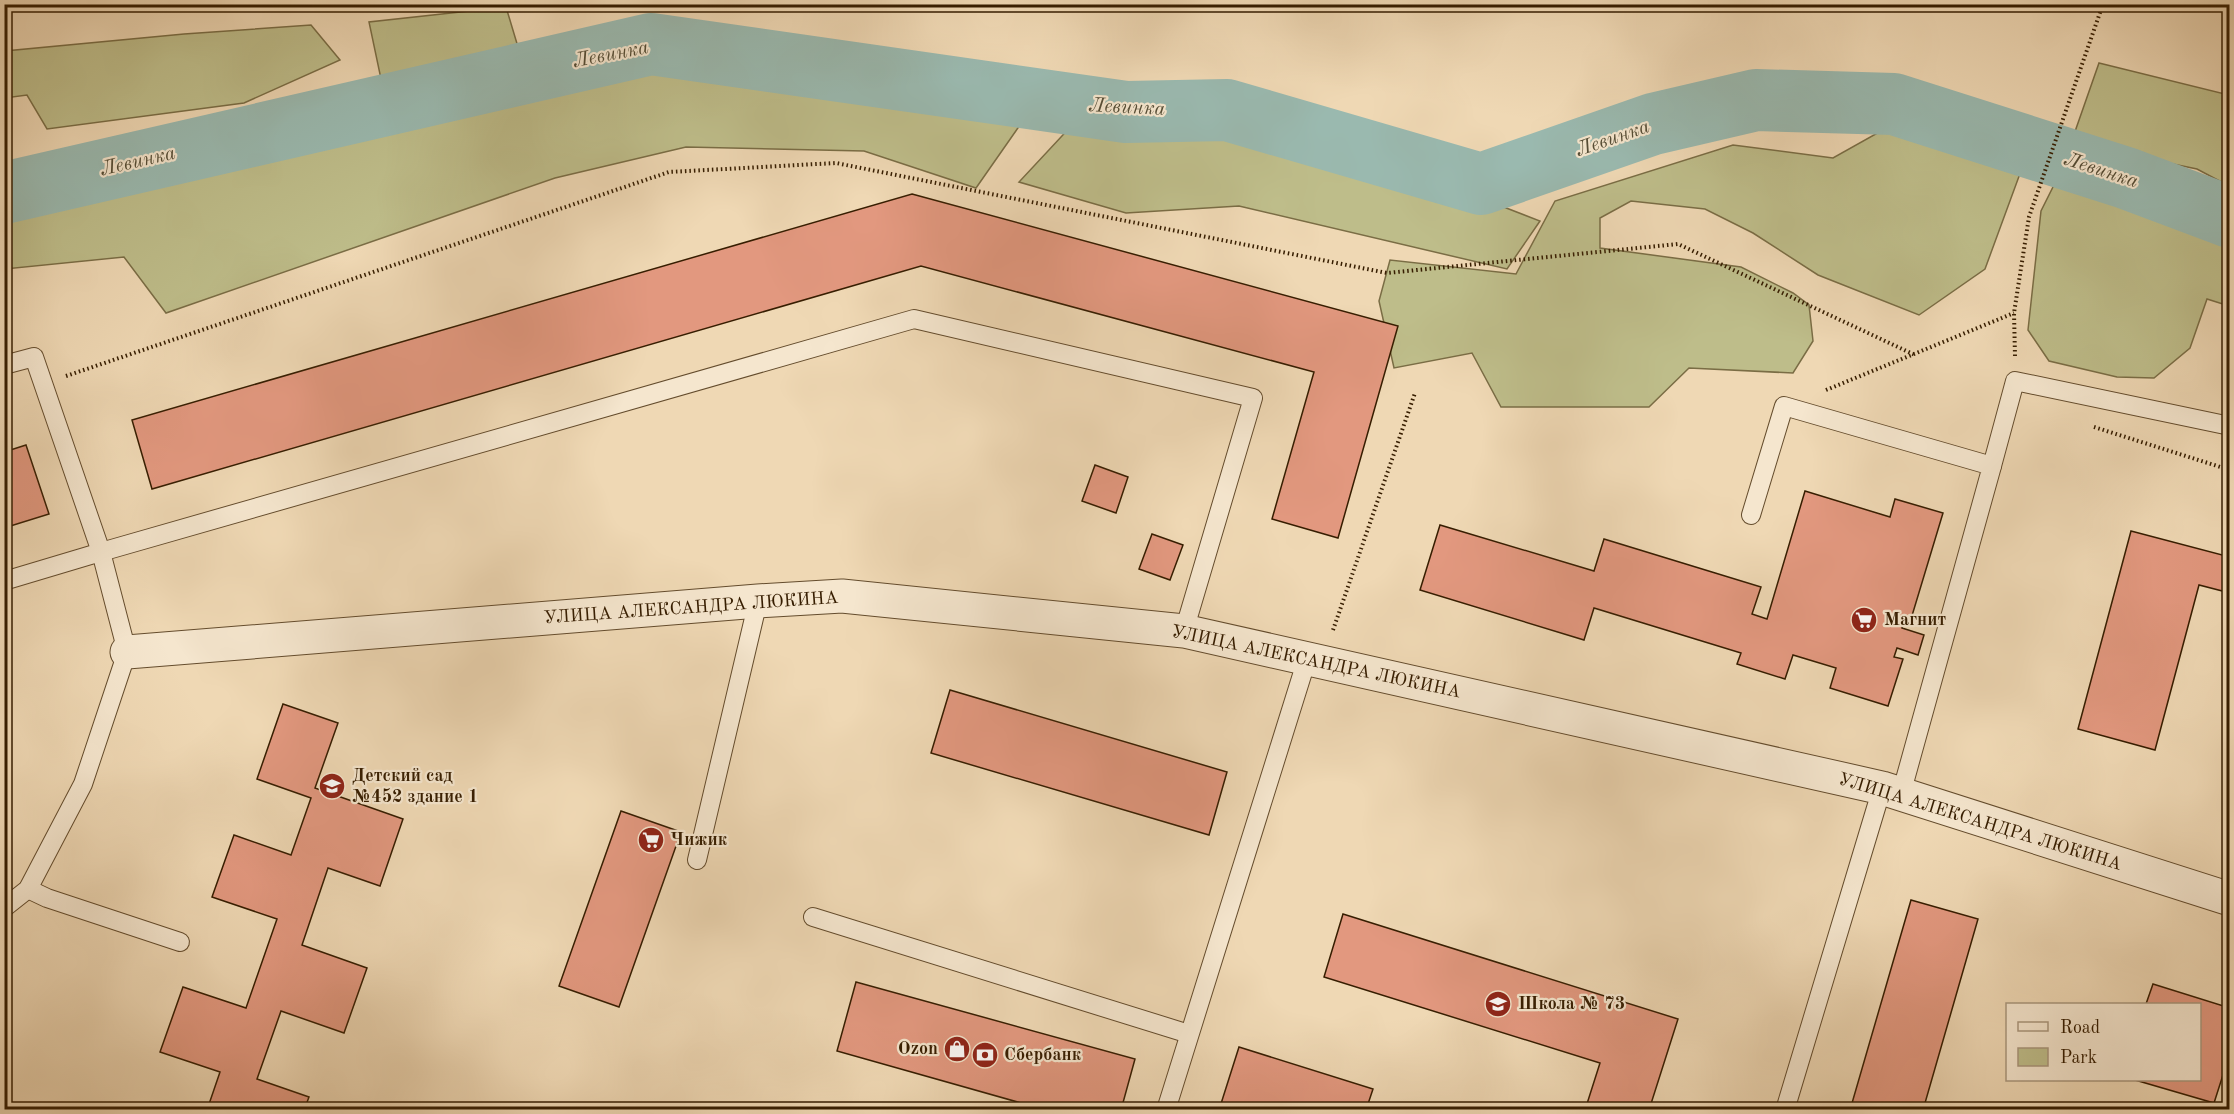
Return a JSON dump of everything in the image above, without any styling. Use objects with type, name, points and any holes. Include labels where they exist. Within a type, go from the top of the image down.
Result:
[{"type":"street","name":"УЛИЦА АЛЕКСАНДРА ЛЮКИНА","points":[[126,652],[842,596],[1184,631],[1892,791],[2229,898]]},
{"type":"lane","points":[[4,581],[914,319],[1253,398],[1184,631]]},
{"type":"lane","points":[[4,365],[34,357],[101,552],[126,652],[83,784],[28,889],[4,908]]},
{"type":"lane","points":[[1785,1110],[1892,791],[1992,466],[2015,381],[2229,426]]},
{"type":"lane","points":[[1751,515],[1784,406],[1992,466]]},
{"type":"lane","points":[[697,860],[758,601]]},
{"type":"lane","points":[[1166,1110],[1189,1034],[1314,661]]},
{"type":"lane","points":[[28,889],[47,898],[180,942]]},
{"type":"lane","points":[[813,917],[1189,1034]]},
{"type":"path","points":[[2015,381],[2014,313],[2029,218],[2103,4]]},
{"type":"path","points":[[43,383],[669,172],[836,163],[1387,273],[1678,244],[1915,355]]},
{"type":"path","points":[[1784,406],[1915,355],[2014,313]]},
{"type":"path","points":[[1314,661],[1415,393]]},
{"type":"path","points":[[2082,394],[2089,426],[2229,470]]},
{"type":"green space","points":[[506,7],[521,57],[381,79],[369,22]]},
{"type":"green space","points":[[311,25],[340,60],[244,103],[47,129],[27,95],[5,98],[5,51]]},
{"type":"green space","points":[[650,57],[993,113],[1020,125],[976,188],[864,151],[686,147],[555,178],[166,313],[124,257],[5,269],[5,216]]},
{"type":"green space","points":[[2099,63],[2229,95],[2229,186],[2197,169],[2071,143]]},
{"type":"green space","points":[[1075,122],[1232,127],[1483,199],[1540,221],[1507,269],[1239,206],[1126,213],[1019,182]]},
{"type":"green space","points":[[1881,131],[1953,134],[2025,160],[1985,269],[1919,315],[1818,275],[1753,233],[1705,209],[1631,201],[1600,218],[1600,248],[1741,267],[1793,293],[1809,305],[1813,341],[1793,373],[1689,368],[1649,407],[1501,407],[1472,353],[1394,368],[1379,301],[1390,260],[1516,274],[1555,201],[1733,145],[1833,158]]},
{"type":"green space","points":[[2059,175],[2229,235],[2229,306],[2207,299],[2190,348],[2154,378],[2117,377],[2049,361],[2028,330],[2041,211]]},
{"type":"building","points":[[912,194],[1398,326],[1338,538],[1272,519],[1314,372],[921,266],[152,489],[132,420]]},
{"type":"building","points":[[26,445],[49,514],[4,528],[4,452]]},
{"type":"building","points":[[1095,465],[1128,477],[1116,513],[1082,501]]},
{"type":"building","points":[[1805,491],[1890,517],[1895,499],[1943,513],[1911,619],[1905,617],[1902,628],[1924,635],[1918,655],[1897,648],[1894,657],[1903,659],[1888,706],[1830,688],[1836,668],[1793,655],[1785,679],[1737,664],[1741,653],[1594,608],[1584,640],[1420,590],[1440,525],[1594,571],[1604,539],[1761,587],[1752,614],[1767,619]]},
{"type":"building","points":[[2131,531],[2230,557],[2230,593],[2199,585],[2155,750],[2078,729]]},
{"type":"building","points":[[1152,534],[1183,545],[1170,580],[1139,569]]},
{"type":"building","points":[[950,690],[1227,772],[1209,835],[931,753]]},
{"type":"building","points":[[283,704],[338,723],[315,788],[403,819],[380,886],[328,868],[302,945],[367,968],[344,1033],[281,1011],[257,1079],[309,1097],[304,1110],[207,1110],[220,1072],[160,1052],[183,987],[246,1008],[277,919],[212,897],[234,835],[291,855],[311,798],[257,779]]},
{"type":"building","points":[[621,811],[681,832],[619,1007],[559,986]]},
{"type":"building","points":[[1911,900],[1978,919],[1923,1110],[1850,1110]]},
{"type":"building","points":[[1343,914],[1678,1019],[1649,1110],[1585,1110],[1600,1063],[1324,977]]},
{"type":"building","points":[[856,982],[1135,1059],[1121,1110],[1046,1110],[837,1051]]},
{"type":"building","points":[[2153,984],[2230,1008],[2230,1053],[2214,1103],[2138,1081],[2201,1081],[2201,1003],[2146,1003]]},
{"type":"building","points":[[1239,1047],[1373,1089],[1366,1110],[1219,1110]]},
{"type":"waterway","name":"Левинка","points":[[4,193],[651,44],[1126,112],[1227,110],[1481,184],[1653,124],[1756,100],[1894,104],[2126,178],[2230,217]]},
{"type":"place","name":"Магнит","points":[[1864,620]]},
{"type":"place","name":"Детский сад №452 здание 1","points":[[332,786]]},
{"type":"place","name":"Чижик","points":[[651,840]]},
{"type":"place","name":"Школа № 73","points":[[1498,1004]]},
{"type":"place","name":"Ozon","points":[[957,1049]]},
{"type":"place","name":"Сбербанк","points":[[985,1055]]}]
